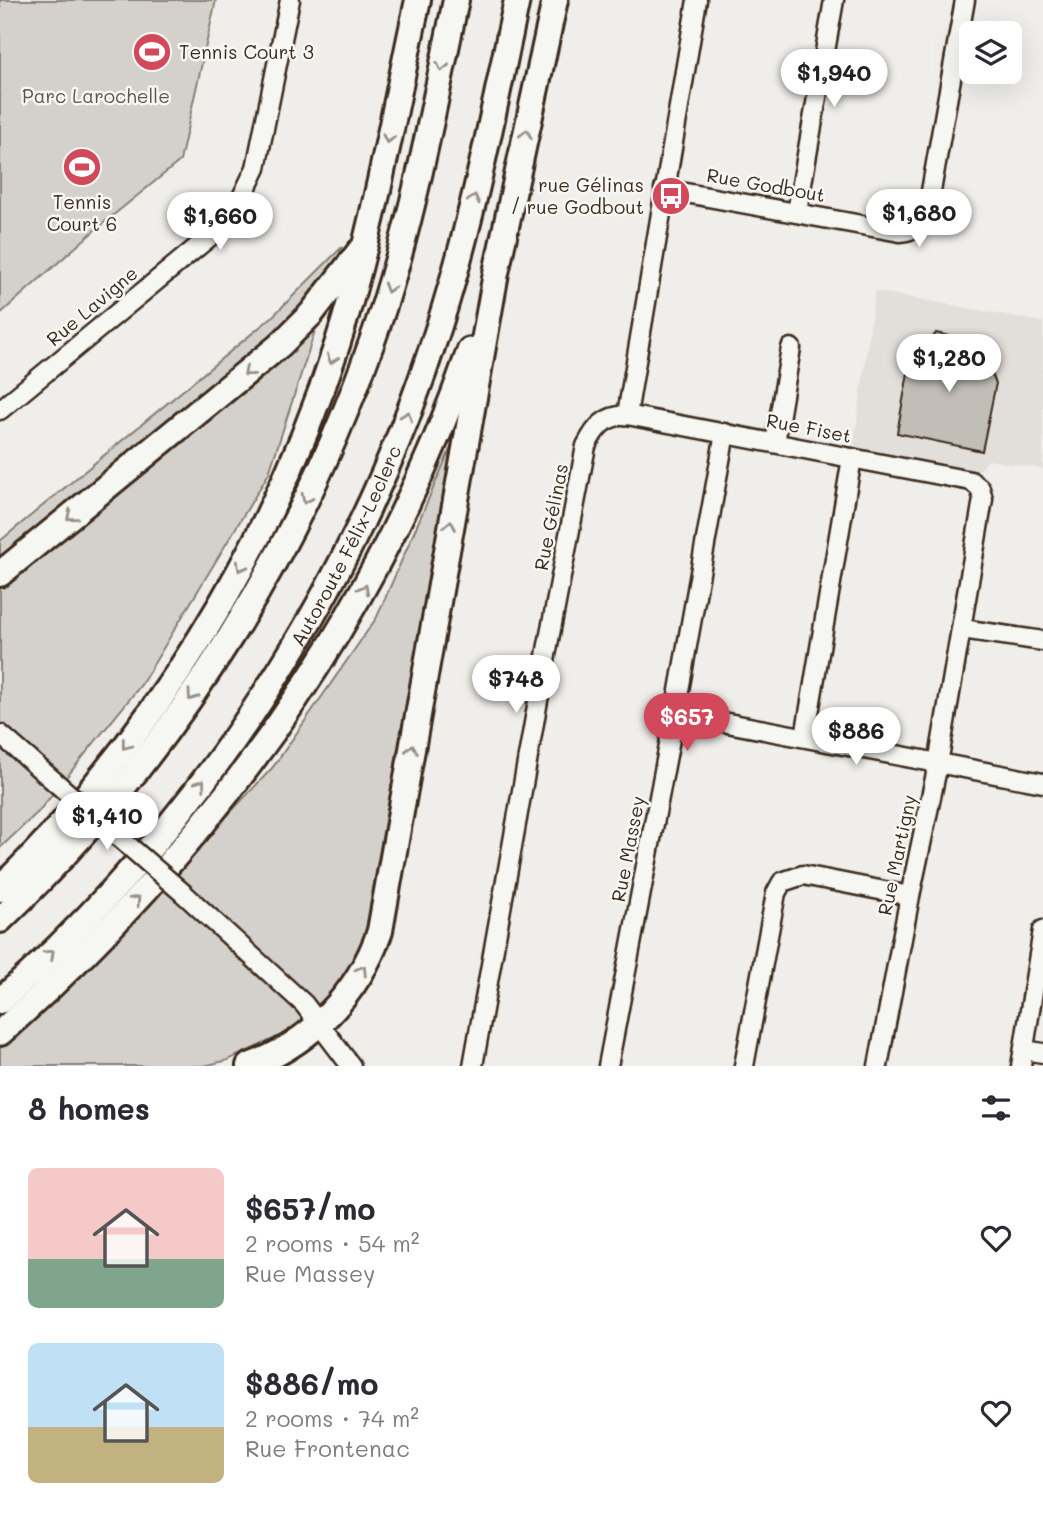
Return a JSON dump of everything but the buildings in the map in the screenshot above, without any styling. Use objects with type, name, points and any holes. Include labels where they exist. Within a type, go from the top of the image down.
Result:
[{"type":"highway","points":[[0,890],[61,825],[122,751],[168,688],[222,602],[278,494],[306,431],[337,345],[364,246],[418,0]]},
{"type":"highway","points":[[0,920],[85,832],[163,736],[231,636],[297,519],[343,419],[386,300],[419,176],[457,0]]},
{"type":"highway","name":"Autoroute Félix-Leclerc","points":[[0,1001],[95,909],[190,798],[280,669],[343,559],[396,445],[439,328],[472,208],[517,0]]},
{"type":"highway","points":[[249,1066],[279,1052],[320,1023],[336,1007],[374,948],[383,918],[496,273],[555,0]]},
{"type":"highway","points":[[0,574],[286,340],[311,314],[364,246]]},
{"type":"highway","points":[[0,1033],[60,979],[143,893],[241,777],[309,681],[362,594],[413,493],[452,401],[496,273]]},
{"type":"street","name":"Rue Lavigne","points":[[0,410],[219,229],[240,199],[256,168],[290,0]]},
{"type":"street","points":[[627,415],[697,0]]},
{"type":"street","points":[[797,212],[834,0]]},
{"type":"street","name":"Rue Godbout","points":[[664,189],[900,232],[920,227],[928,208],[965,0]]},
{"type":"street","points":[[775,443],[791,348]]},
{"type":"street","name":"Rue Fiset","points":[[627,415],[971,481],[980,488]]},
{"type":"street","name":"Rue Gélinas","points":[[473,1066],[586,446],[596,427],[611,416],[627,415]]},
{"type":"street","name":"Rue Massey","points":[[608,1066],[725,433]]},
{"type":"street","points":[[805,737],[852,458]]},
{"type":"street","name":"Rue Martigny","points":[[878,1066],[962,629],[984,499],[980,488]]},
{"type":"street","points":[[962,629],[1043,640]]},
{"type":"street","points":[[675,713],[1043,783]]},
{"type":"street","points":[[0,734],[264,965],[304,1004],[351,1066]]},
{"type":"street","points":[[744,1066],[776,893],[782,882],[803,875],[910,896]]},
{"type":"street","points":[[1043,930],[1022,1058],[1043,1053]]},
{"type":"shaded area","points":[[875,291],[1043,322],[1043,469],[988,460],[971,481],[852,458]]},
{"type":"green space","name":"Parc Larochelle","points":[[0,0],[216,0],[180,161],[95,230],[0,314]]},
{"type":"green space","points":[[342,247],[269,473],[141,685],[39,811],[0,848],[0,541],[272,317]]},
{"type":"green space","points":[[452,445],[360,962],[295,1029],[228,1060],[204,1066],[0,1066],[0,1044],[62,993],[273,767],[377,617]]},
{"type":"place","name":"Tennis Court 3","points":[[152,52]]},
{"type":"place","name":"Tennis Court 6","points":[[82,167]]},
{"type":"place","name":"rue Gélinas / rue Godbout","points":[[671,196]]}]
